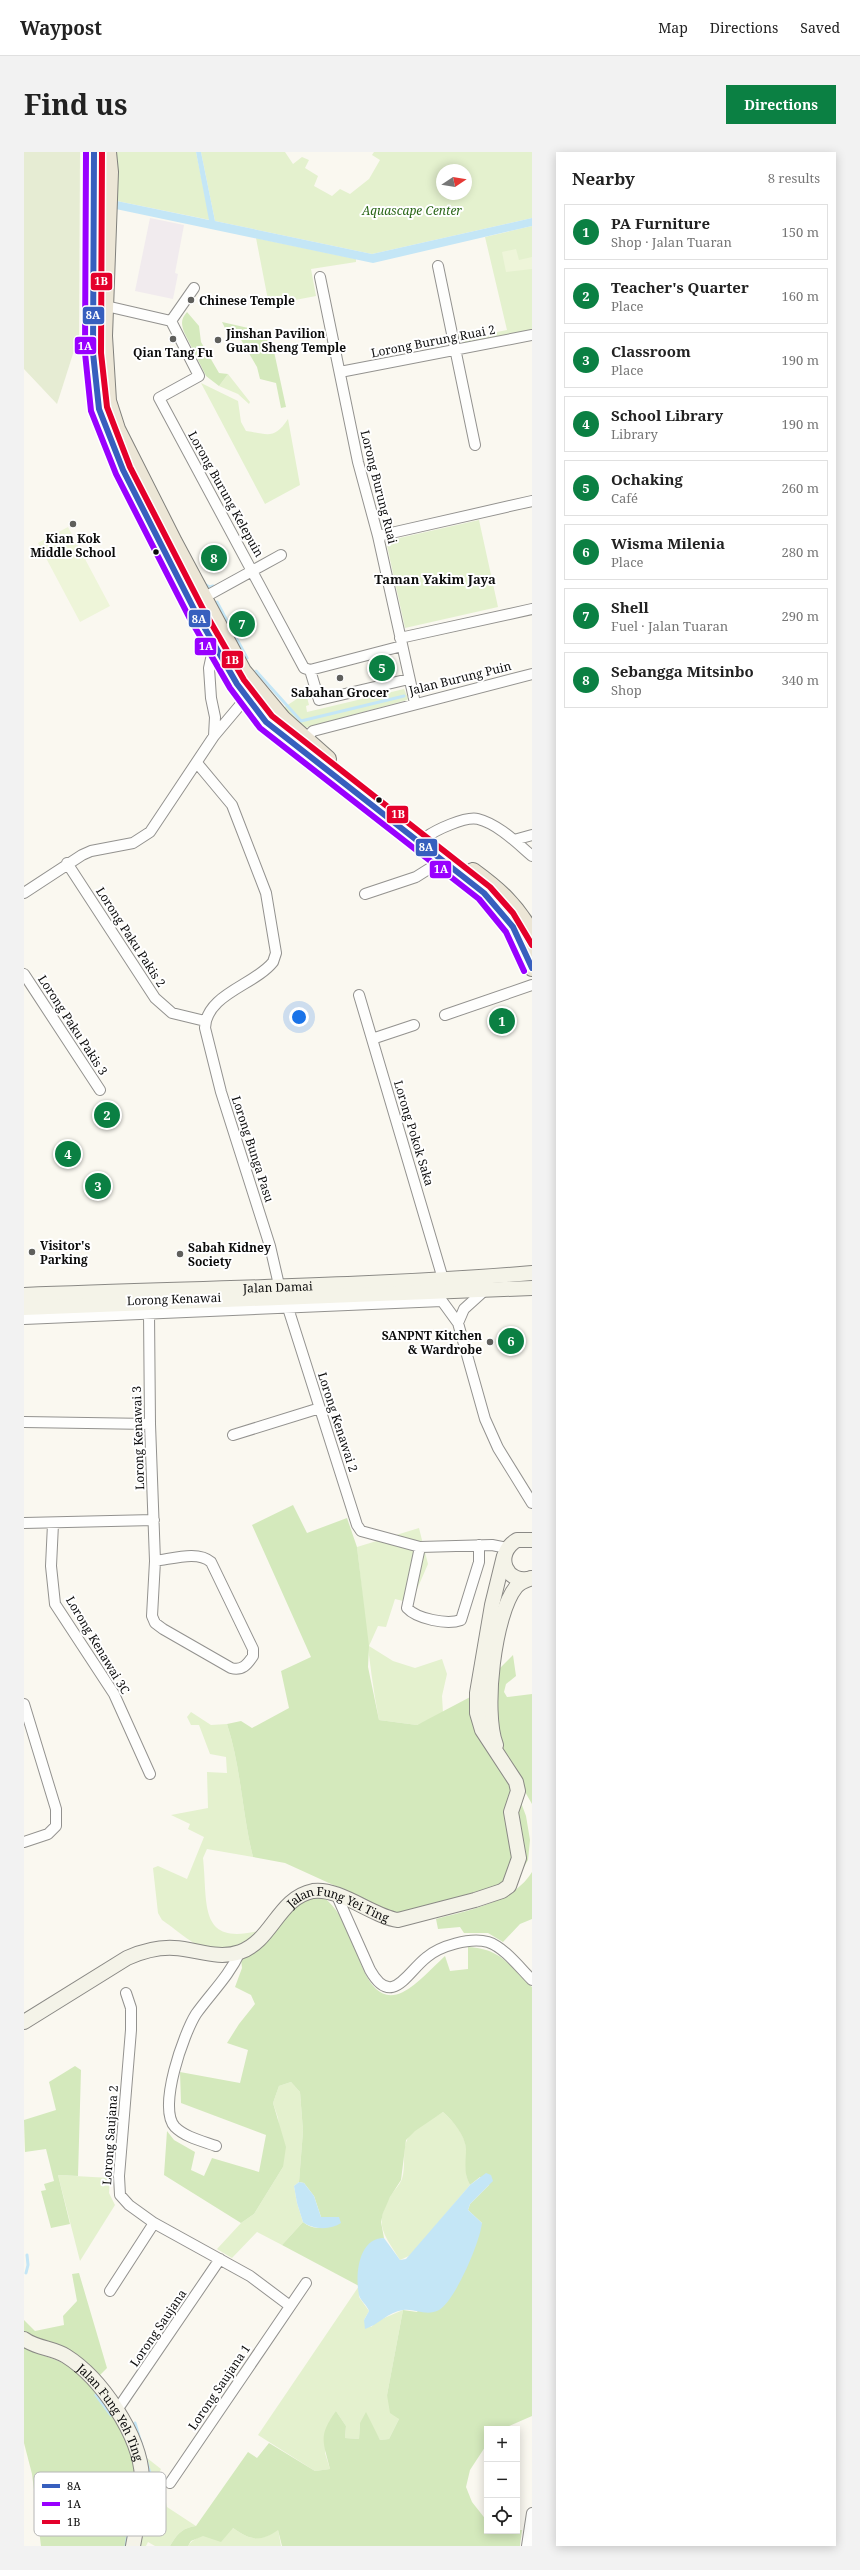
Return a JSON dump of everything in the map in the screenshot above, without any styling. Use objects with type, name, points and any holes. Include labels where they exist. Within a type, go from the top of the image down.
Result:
[{"type":"main road","points":[[94,152],[93,353],[99,409],[123,470],[214,645],[246,698],[266,722],[315,762],[442,860],[499,907],[514,928],[532,968]]},
{"type":"main road","points":[[108,152],[105,372],[108,401],[117,429],[203,598],[250,682],[283,719],[305,739],[426,837],[500,891],[521,914],[532,934]]},
{"type":"main road","points":[[217,623],[222,645],[245,689],[246,698]]},
{"type":"street","points":[[438,266],[474,445]]},
{"type":"street","name":"Lorong Burung Ruai","points":[[320,277],[358,462],[378,536],[415,703]]},
{"type":"street","points":[[106,306],[171,321],[194,288]]},
{"type":"street","name":"Lorong Burung Kelepuin","points":[[171,321],[199,376],[159,398],[304,668],[310,670]]},
{"type":"street","name":"Lorong Burung Ruai 2","points":[[340,372],[532,335]]},
{"type":"street","points":[[378,536],[532,501]]},
{"type":"street","points":[[203,598],[281,555]]},
{"type":"street","points":[[409,679],[319,700],[310,670],[401,642],[532,608]]},
{"type":"street","points":[[214,645],[209,664],[211,698],[215,717],[214,736]]},
{"type":"street","name":"Jalan Burung Puin","points":[[305,739],[313,731],[415,703],[532,674]]},
{"type":"street","points":[[211,698],[222,715],[235,711]]},
{"type":"street","points":[[24,893],[66,863],[91,851],[133,843],[150,832],[214,736],[246,698]]},
{"type":"street","points":[[196,763],[232,804],[266,893],[276,953],[270,967],[214,1006],[205,1021]]},
{"type":"street","points":[[426,837],[449,825],[478,819],[514,840],[532,856]]},
{"type":"street","points":[[514,840],[532,835]]},
{"type":"street","points":[[365,894],[416,877],[442,860]]},
{"type":"street","name":"Lorong Paku Pakis 2","points":[[66,863],[155,998],[172,1013],[205,1021]]},
{"type":"street","name":"Lorong Paku Pakis 3","points":[[24,974],[100,1090]]},
{"type":"street","points":[[445,1015],[532,985]]},
{"type":"street","name":"Lorong Pokok Saka","points":[[359,995],[443,1279]]},
{"type":"street","name":"Lorong Bunga Pasu","points":[[205,1021],[207,1044],[270,1246],[279,1285]]},
{"type":"street","points":[[372,1039],[414,1025]]},
{"type":"street","name":"Jalan Damai","points":[[24,1294],[111,1293],[443,1279],[532,1273]]},
{"type":"street","name":"Jalan Damai","points":[[24,1308],[532,1288]]},
{"type":"street","points":[[485,1290],[464,1309],[458,1323],[485,1419],[498,1448],[532,1503]]},
{"type":"street","name":"Lorong Kenawai","points":[[24,1319],[442,1301],[458,1323]]},
{"type":"street","name":"Lorong Kenawai 2","points":[[288,1308],[357,1525],[361,1530],[374,1536],[420,1547],[440,1548],[479,1545],[506,1552]]},
{"type":"street","name":"Lorong Kenawai 3","points":[[149,1313],[150,1424],[155,1562],[151,1605],[155,1623],[231,1668],[237,1670],[244,1667],[253,1656],[252,1649],[212,1562],[206,1557],[194,1556],[155,1562]]},
{"type":"street","points":[[233,1435],[320,1408]]},
{"type":"street","points":[[24,1422],[150,1424]]},
{"type":"street","points":[[24,1523],[53,1524],[154,1520]]},
{"type":"street","name":"Lorong Kenawai 3C","points":[[53,1524],[51,1566],[55,1604],[114,1694],[150,1774]]},
{"type":"street","points":[[532,1540],[517,1540],[506,1552],[506,1568],[510,1573],[521,1579],[532,1578]]},
{"type":"street","points":[[420,1547],[407,1608],[413,1614],[453,1623],[461,1620],[479,1562],[479,1545]]},
{"type":"street","name":"Jalan Fung Yei Ting","points":[[24,2022],[127,1958],[139,1953],[156,1948],[176,1948],[214,1956],[240,1952],[254,1946],[295,1898],[317,1891],[353,1900],[390,1919],[398,1920],[475,1900],[502,1891],[509,1886],[519,1858],[511,1812],[518,1790],[516,1782],[503,1762],[483,1704],[493,1600],[506,1552]]},
{"type":"street","name":"Jalan Fung Yei Ting","points":[[483,1704],[508,1600],[520,1584],[532,1578]]},
{"type":"street","points":[[24,1704],[56,1809],[56,1826],[48,1834],[24,1842]]},
{"type":"street","points":[[337,1896],[370,1970],[383,1986],[393,1987],[404,1982],[426,1957],[438,1949],[466,1942],[488,1942],[503,1952],[532,1980]]},
{"type":"street","points":[[216,2146],[183,2133],[174,2125],[169,2115],[170,2092],[183,2041],[196,2014],[222,1982],[240,1952]]},
{"type":"street","name":"Lorong Saujana 2","points":[[126,1993],[131,2008],[131,2030],[119,2176],[120,2194],[129,2205],[154,2223],[250,2276],[290,2306]]},
{"type":"street","points":[[110,2291],[154,2223]]},
{"type":"street","name":"Lorong Saujana","points":[[117,2410],[220,2259]]},
{"type":"street","name":"Lorong Saujana 1","points":[[170,2483],[306,2282]]},
{"type":"street","name":"Jalan Fung Yeh Ting","points":[[24,2339],[64,2355],[84,2369],[117,2410],[135,2449],[141,2472]]},
{"type":"street","points":[[527,2546],[532,2513]]},
{"type":"street","name":"Jalan Fung Yeh Ting","points":[[133,2546],[135,2536]]},
{"type":"shaded area","points":[[150,218],[184,225],[175,273],[178,274],[173,299],[135,291]]},
{"type":"green space","points":[[24,152],[80,152],[79,335],[57,404],[24,369]]},
{"type":"green space","points":[[113,152],[196,152],[210,220],[112,200]]},
{"type":"green space","name":"Aquascape Center","points":[[201,152],[285,152],[293,164],[302,157],[309,160],[305,168],[318,176],[314,186],[332,196],[340,189],[350,194],[369,179],[380,160],[372,155],[374,152],[532,152],[532,218],[372,254],[215,221]]},
{"type":"green space","points":[[532,226],[532,331],[463,343],[457,333],[461,333],[462,339],[507,330],[485,237]]},
{"type":"green space","points":[[256,238],[356,259],[356,262],[311,269],[316,296],[269,305]]},
{"type":"green space","points":[[516,249],[519,260],[532,257],[532,269],[506,272],[502,252]]},
{"type":"green space","points":[[187,312],[199,326],[201,342],[219,373],[228,374],[219,386],[206,376],[184,332],[182,321]]},
{"type":"green space","points":[[222,322],[270,333],[286,407],[281,408],[276,383],[260,379],[257,367],[237,333],[229,336]]},
{"type":"green space","points":[[228,374],[250,402],[249,404],[238,394],[219,386]]},
{"type":"green space","points":[[201,383],[238,401],[241,422],[246,431],[265,434],[274,433],[283,426],[288,419],[300,485],[265,504]]},
{"type":"green space","points":[[479,520],[498,607],[405,628],[386,541]]},
{"type":"green space","points":[[68,527],[110,606],[80,622],[38,543]]},
{"type":"green space","points":[[404,689],[408,698],[407,700],[304,728],[283,708],[306,693],[309,705],[306,706],[307,712]]},
{"type":"green space","points":[[293,1505],[307,1533],[347,1518],[357,1547],[369,1646],[368,1667],[379,1720],[417,1725],[474,1695],[474,1727],[478,1738],[520,1800],[526,1816],[530,1840],[528,1860],[521,1872],[500,1885],[397,1914],[285,1863],[253,1857],[232,1740],[227,1724],[241,1721],[252,1728],[289,1708],[281,1671],[311,1657],[252,1525]]},
{"type":"green space","points":[[419,1528],[428,1564],[411,1603],[395,1599],[386,1627],[378,1626],[369,1646],[393,1661],[415,1668],[442,1659],[447,1674],[442,1696],[443,1713],[417,1725],[379,1720],[369,1656],[357,1547]]},
{"type":"green space","points":[[513,1655],[516,1676],[506,1684],[504,1692],[507,1697],[532,1694],[532,1804],[493,1736],[493,1681],[500,1668]]},
{"type":"green space","points":[[191,1712],[211,1725],[227,1724],[232,1740],[253,1857],[207,1849],[203,1858],[207,1906],[210,1918],[217,1927],[226,1933],[241,1934],[262,1930],[250,1939],[236,1947],[229,1949],[214,1950],[201,1947],[162,1920],[158,1913],[153,1868],[158,1866],[187,1879],[204,1837],[188,1829],[190,1824],[171,1815],[208,1808],[207,1772],[227,1773],[226,1757],[210,1754],[199,1725],[191,1725],[187,1717]]},
{"type":"green space","points":[[532,1872],[532,1919],[520,1924],[503,1942],[488,1933],[464,1933],[460,1927],[438,1929],[436,1919],[489,1904],[502,1898],[524,1883]]},
{"type":"green space","points":[[323,1897],[332,1905],[343,1921],[352,1939],[368,1979],[375,1988],[383,1993],[392,1995],[409,1989],[445,1956],[450,1971],[468,1969],[468,1947],[480,1948],[497,1955],[510,1965],[532,1987],[532,2416],[509,2426],[484,2426],[484,2449],[470,2470],[466,2487],[472,2502],[484,2517],[484,2534],[520,2534],[520,2530],[522,2530],[520,2546],[282,2546],[278,2530],[266,2537],[251,2538],[233,2528],[221,2542],[203,2536],[191,2541],[188,2546],[170,2546],[180,2532],[187,2528],[196,2526],[248,2452],[257,2458],[269,2443],[315,2471],[330,2469],[325,2452],[324,2433],[336,2411],[346,2426],[345,2438],[359,2439],[360,2423],[366,2412],[380,2440],[389,2439],[399,2419],[390,2413],[387,2395],[403,2310],[417,2312],[482,2223],[468,2210],[470,2204],[489,2185],[480,2177],[470,2185],[466,2176],[465,2144],[461,2134],[443,2112],[415,2131],[406,2140],[401,2180],[390,2197],[383,2213],[381,2222],[384,2238],[382,2238],[358,2272],[359,2286],[282,2245],[303,2222],[317,2228],[330,2223],[339,2217],[321,2217],[314,2196],[304,2183],[299,2182],[303,2131],[300,2092],[291,2082],[279,2086],[273,2103],[286,2147],[283,2167],[254,2214],[241,2223],[164,2175],[167,2131],[174,2140],[195,2152],[191,2170],[204,2176],[212,2158],[259,2172],[266,2135],[181,2103],[180,2072],[240,2083],[248,2050],[227,2043],[239,2024],[255,2004],[251,1995],[235,1987],[242,1968],[241,1959],[302,1899]]},
{"type":"green space","points":[[75,2066],[81,2070],[78,2176],[58,2175],[70,2224],[51,2228],[41,2191],[46,2190],[44,2184],[54,2181],[46,2149],[25,2152],[24,2120],[56,2110],[49,2082]]},
{"type":"green space","points":[[291,2082],[300,2092],[303,2131],[299,2182],[294,2186],[297,2203],[303,2222],[282,2245],[257,2232],[232,2258],[217,2249],[241,2223],[254,2214],[283,2167],[278,2118],[273,2103],[279,2086]]},
{"type":"green space","points":[[443,2112],[461,2133],[465,2143],[466,2172],[470,2185],[411,2255],[400,2260],[383,2230],[382,2216],[390,2197],[402,2179],[407,2140],[418,2127]]},
{"type":"green space","points":[[58,2175],[110,2178],[109,2193],[115,2205],[80,2261]]},
{"type":"green space","points":[[79,2273],[107,2368],[96,2379],[24,2337],[24,2320],[35,2331],[64,2325],[63,2316],[77,2301],[72,2274]]},
{"type":"green space","points":[[359,2286],[359,2297],[369,2311],[364,2320],[371,2327],[377,2321],[403,2310],[387,2395],[399,2419],[389,2439],[380,2440],[372,2427],[360,2423],[359,2439],[345,2438],[346,2426],[336,2411],[325,2453],[330,2469],[315,2471],[258,2435]]},
{"type":"green space","points":[[24,2347],[33,2352],[63,2363],[75,2371],[87,2383],[99,2397],[120,2430],[134,2462],[135,2472],[34,2472],[34,2490],[32,2474],[24,2443]]},
{"type":"green space","points":[[147,2458],[161,2469],[160,2472],[150,2472]]},
{"type":"green space","points":[[166,2502],[167,2507],[196,2526],[187,2528],[180,2532],[170,2546],[155,2546],[148,2542],[146,2546],[139,2546],[141,2536],[166,2536]]},
{"type":"green space","points":[[233,2528],[245,2535],[256,2538],[266,2536],[278,2529],[281,2546],[188,2546],[196,2538]]},
{"type":"green space","points":[[40,2536],[128,2536],[126,2546],[41,2546]]},
{"type":"water","points":[[196,152],[201,152],[215,221],[372,254],[532,218],[532,226],[373,263],[111,208],[112,200],[209,220]]},
{"type":"water","points":[[486,2173],[491,2175],[493,2181],[470,2204],[468,2210],[482,2223],[477,2243],[466,2270],[452,2295],[439,2310],[434,2312],[425,2313],[407,2310],[398,2311],[365,2329],[364,2320],[369,2311],[360,2297],[358,2287],[358,2269],[360,2259],[369,2244],[375,2240],[384,2238],[400,2260],[406,2259],[470,2185]]},
{"type":"water","points":[[299,2182],[304,2183],[314,2196],[321,2217],[339,2217],[341,2223],[332,2227],[317,2228],[303,2222],[297,2203],[294,2186]]},
{"type":"waterway","points":[[204,584],[210,587],[213,586]]},
{"type":"waterway","points":[[217,602],[247,658]]},
{"type":"waterway","points":[[256,671],[301,721],[404,696]]},
{"type":"waterway","points":[[26,2273],[28,2265],[27,2255]]},
{"type":"waterway","points":[[96,2395],[111,2415]]},
{"type":"waterway","points":[[135,2423],[150,2472]]},
{"type":"waterway","points":[[126,2546],[128,2536]]},
{"type":"transit line","name":"1A","points":[[86,152],[85,353],[91,411],[116,474],[189,617],[230,688],[260,728],[479,899],[506,932],[524,971]]},
{"type":"transit line","name":"8A","points":[[94,152],[93,353],[99,409],[123,470],[196,613],[237,684],[266,722],[484,893],[513,927],[532,968]]},
{"type":"transit line","name":"1B","points":[[102,152],[101,353],[107,407],[130,467],[203,609],[244,680],[272,716],[490,887],[513,913],[532,945]]},
{"type":"place","name":"Chinese Temple","points":[[191,300]]},
{"type":"place","name":"Qian Tang Fu","points":[[173,339]]},
{"type":"place","name":"Jinshan Pavilion Guan Sheng Temple","points":[[218,340]]},
{"type":"place","name":"Kian Kok Middle School","points":[[73,524]]},
{"type":"place","name":"Sebangga Mitsinbo","points":[[214,558]]},
{"type":"place","name":"Shell","points":[[242,624]]},
{"type":"place","name":"Ochaking","points":[[382,668]]},
{"type":"place","name":"Sabahan Grocer","points":[[340,678]]},
{"type":"place","name":"PA Furniture","points":[[502,1021]]},
{"type":"place","name":"Teacher's Quarter","points":[[107,1115]]},
{"type":"place","name":"School Library","points":[[68,1154]]},
{"type":"place","name":"Classroom","points":[[98,1186]]},
{"type":"place","name":"Visitor's Parking","points":[[32,1252]]},
{"type":"place","name":"Sabah Kidney Society","points":[[180,1254]]},
{"type":"place","name":"Wisma Milenia","points":[[511,1341]]},
{"type":"place","name":"SANPNT Kitchen & Wardrobe","points":[[490,1342]]},
{"type":"district","name":"Taman Yakim Jaya","points":[[435,579]]}]
